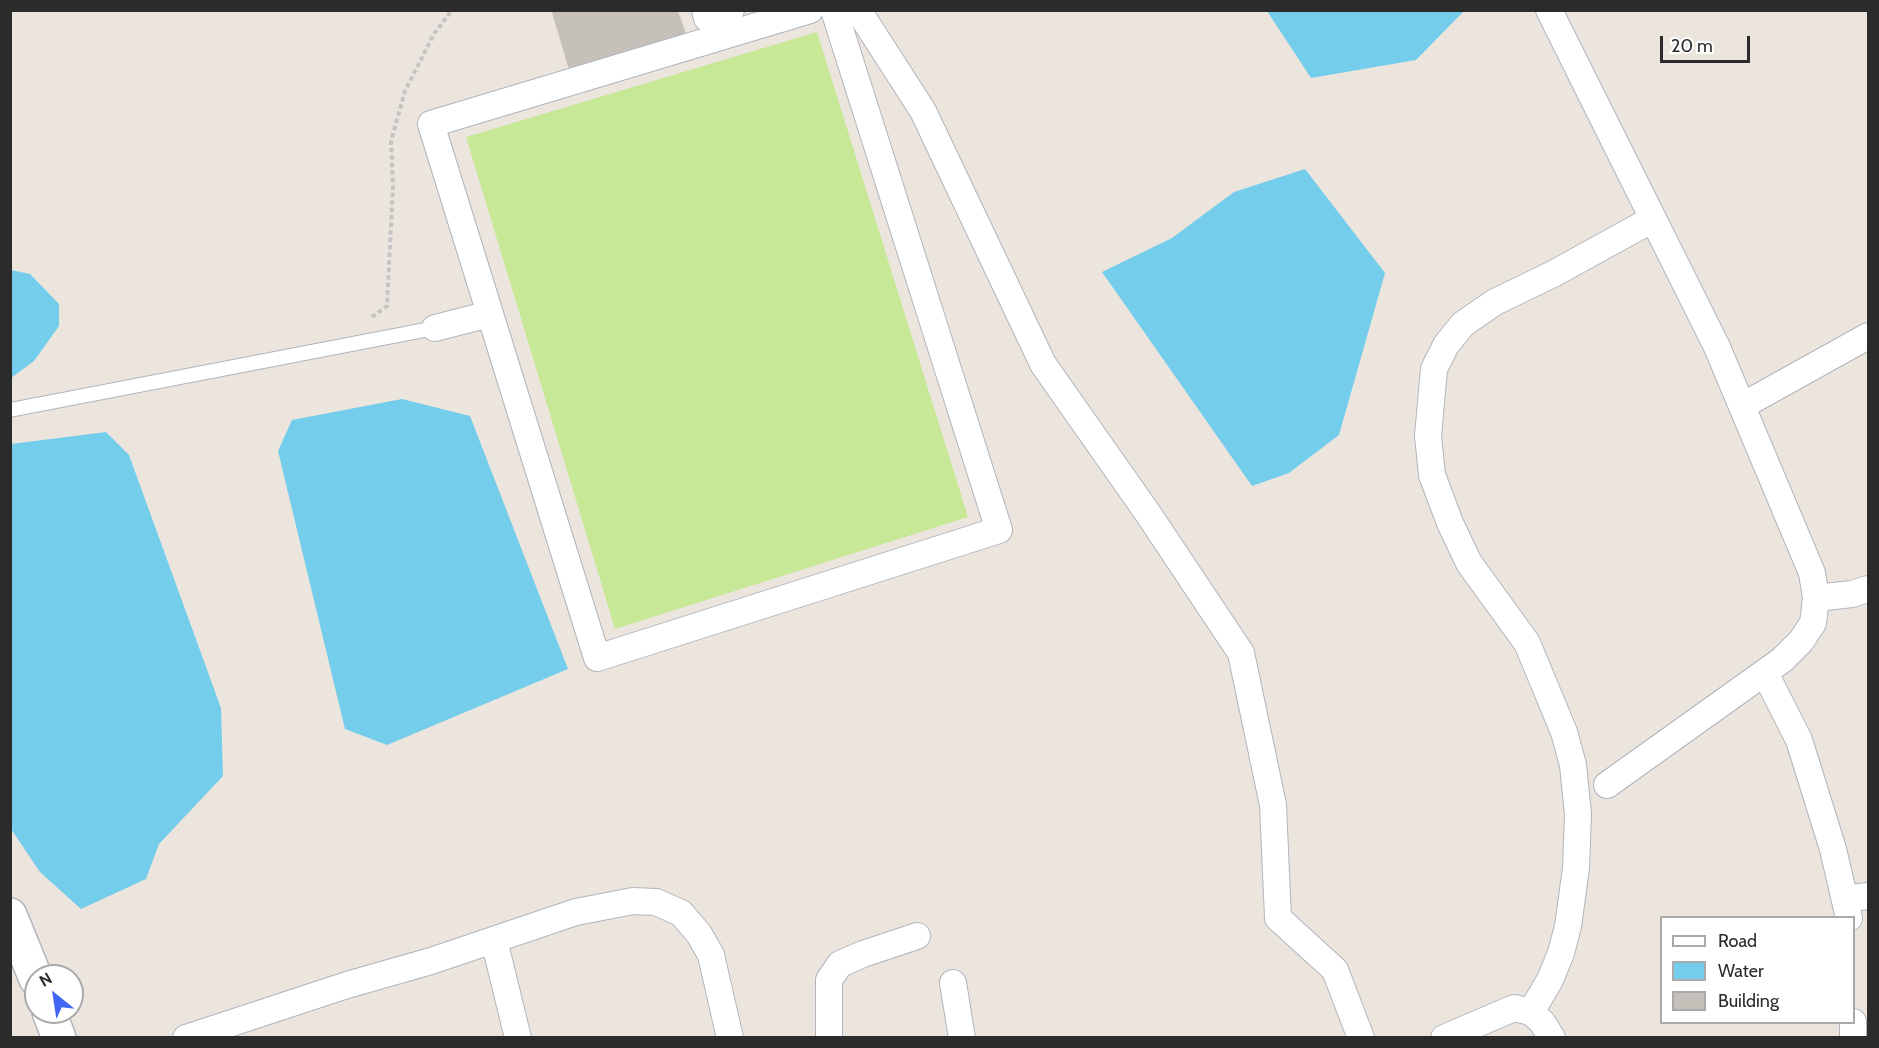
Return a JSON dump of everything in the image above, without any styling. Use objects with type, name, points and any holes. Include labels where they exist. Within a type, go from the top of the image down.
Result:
[{"type":"main road","points":[[10,915],[30,964]]},
{"type":"street","points":[[705,10],[707,18],[731,10]]},
{"type":"street","points":[[810,10],[431,124],[597,658],[999,530],[834,10]]},
{"type":"street","points":[[858,10],[923,111],[1043,364],[1149,515],[1241,652],[1273,805],[1278,918],[1335,970],[1361,1038]]},
{"type":"street","points":[[1549,10],[1717,347],[1812,573],[1816,598],[1813,623],[1801,641],[1782,660],[1607,785]]},
{"type":"street","points":[[1531,1012],[1550,980],[1561,953],[1568,926],[1576,868],[1578,814],[1573,765],[1564,732],[1527,643],[1469,563],[1450,523],[1432,475],[1428,436],[1434,369],[1446,345],[1463,324],[1495,302],[1553,274],[1653,219]]},
{"type":"street","points":[[435,328],[490,314]]},
{"type":"street","points":[[1742,406],[1869,336]]},
{"type":"street","points":[[1816,598],[1852,594],[1869,589]]},
{"type":"street","points":[[1765,673],[1799,740],[1833,849],[1854,904]]},
{"type":"street","points":[[186,1038],[576,912],[633,901],[656,902],[681,913],[699,934],[711,955],[730,1038]]},
{"type":"street","points":[[829,1038],[829,980],[840,964],[917,936]]},
{"type":"street","points":[[494,940],[518,1038]]},
{"type":"street","points":[[953,983],[962,1038]]},
{"type":"street","points":[[1444,1038],[1514,1008],[1531,1012],[1542,1022],[1552,1038]]},
{"type":"lane","points":[[10,410],[435,328]]},
{"type":"path","points":[[340,347],[365,322],[387,306],[393,186],[391,141],[405,91],[434,34],[452,10]]},
{"type":"green space","points":[[817,32],[968,517],[615,629],[466,137]]},
{"type":"water","points":[[1267,11],[1464,11],[1416,60],[1311,78]]},
{"type":"water","points":[[1305,169],[1385,273],[1339,435],[1289,473],[1252,486],[1102,272],[1172,238],[1234,192]]},
{"type":"water","points":[[11,270],[30,274],[59,304],[59,326],[34,361],[11,378]]},
{"type":"water","points":[[402,399],[470,416],[568,669],[387,745],[345,729],[278,451],[292,420]]},
{"type":"water","points":[[106,432],[129,455],[221,708],[223,776],[159,844],[146,879],[81,909],[40,872],[11,829],[11,444]]},
{"type":"building","points":[[552,10],[677,10],[686,36],[569,67]]}]
